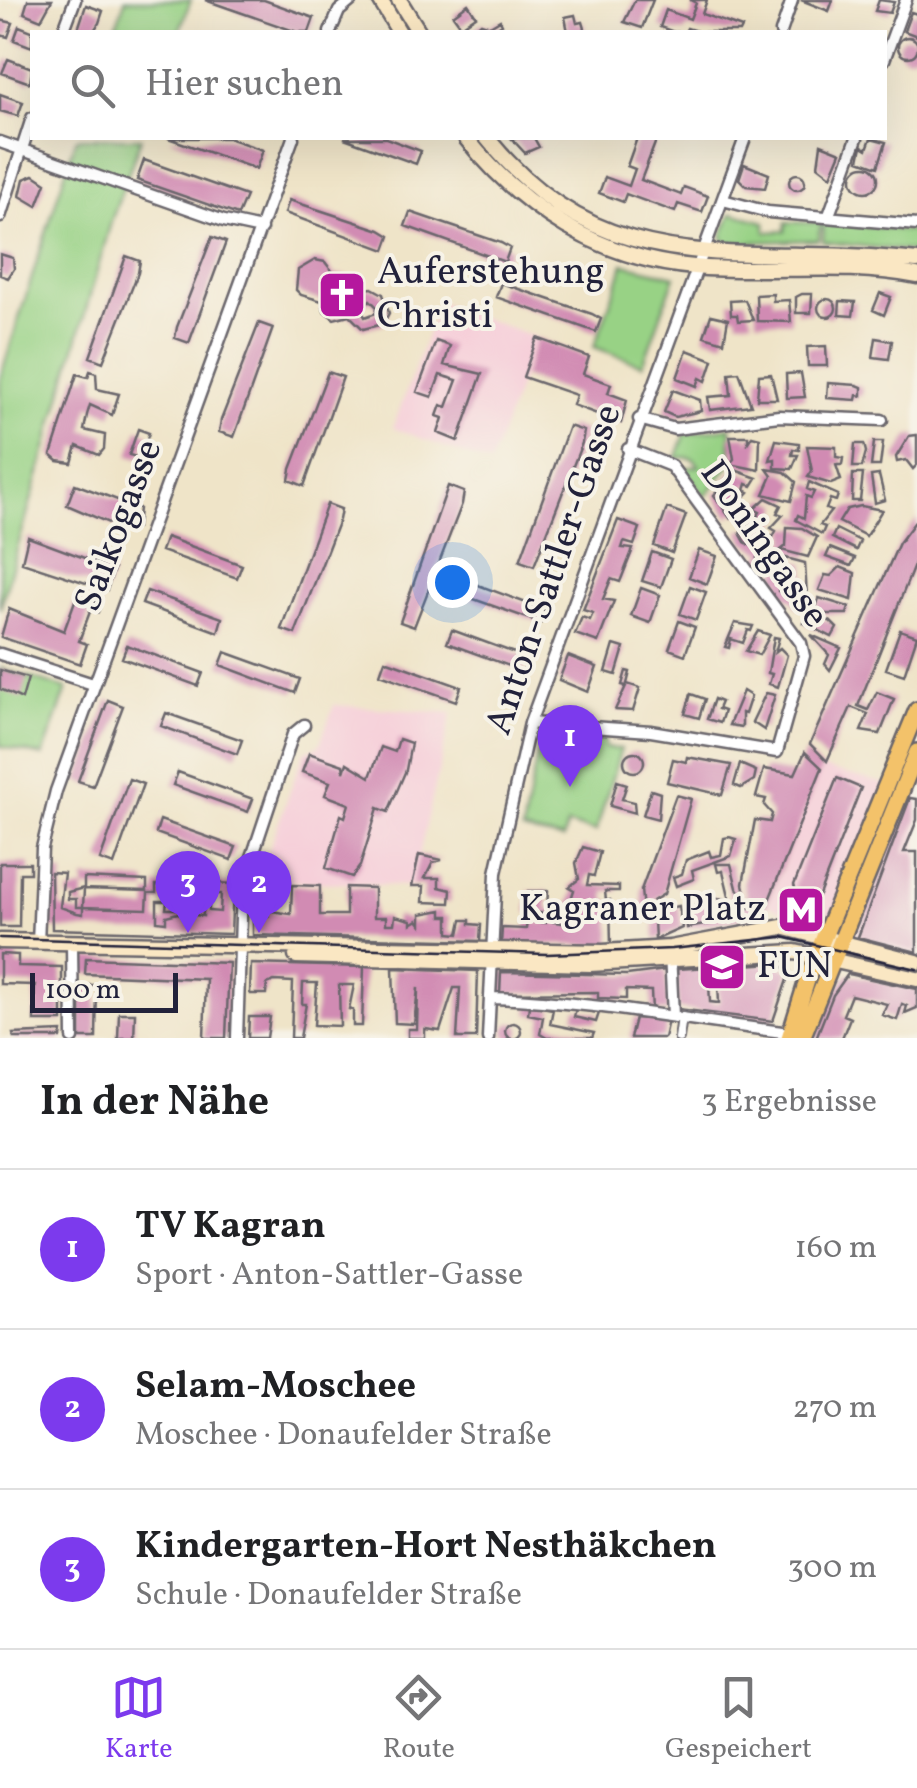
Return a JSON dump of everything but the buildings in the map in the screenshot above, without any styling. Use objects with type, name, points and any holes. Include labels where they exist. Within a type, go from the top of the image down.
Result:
[{"type":"main road","points":[[380,0],[398,30]]},
{"type":"main road","points":[[399,0],[418,30]]},
{"type":"main road","points":[[468,140],[496,176],[536,209],[576,233],[626,252],[698,261],[837,267],[917,276]]},
{"type":"main road","points":[[489,140],[513,170],[580,218],[622,237],[698,261],[834,254],[917,261]]},
{"type":"main road","points":[[794,1036],[917,710]]},
{"type":"main road","points":[[832,940],[917,752]]},
{"type":"main road","points":[[670,952],[782,927],[917,962]]},
{"type":"main road","points":[[0,942],[492,958],[780,952],[917,979]]},
{"type":"street","points":[[64,30],[75,0]]},
{"type":"street","points":[[331,30],[352,0]]},
{"type":"street","points":[[781,30],[792,0]]},
{"type":"street","points":[[887,52],[906,0]]},
{"type":"street","points":[[0,217],[30,124]]},
{"type":"street","name":"Saikogasse","points":[[38,943],[48,818],[292,140]]},
{"type":"street","name":"Anton-Sattler-Gasse","points":[[488,1038],[498,860],[530,723],[743,140]]},
{"type":"street","points":[[829,214],[855,140]]},
{"type":"street","points":[[0,142],[224,221],[261,228]]},
{"type":"street","points":[[723,200],[768,212],[829,214],[917,225]]},
{"type":"street","points":[[639,419],[674,429],[779,416],[882,420]]},
{"type":"street","name":"Doningasse","points":[[530,723],[651,731],[776,752],[804,656],[802,643],[671,466],[628,448]]},
{"type":"street","points":[[0,654],[94,684]]},
{"type":"street","points":[[238,1038],[248,860],[293,734],[304,725]]},
{"type":"street","points":[[72,943],[73,1038]]},
{"type":"street","points":[[670,952],[679,1038]]},
{"type":"street","points":[[490,998],[553,1001],[794,1036]]},
{"type":"shaded area","points":[[439,302],[537,338],[490,464],[393,428]]},
{"type":"shaded area","points":[[334,705],[452,713],[412,886],[258,880],[304,752],[319,746]]},
{"type":"shaded area","points":[[822,768],[917,792],[917,962],[768,905]]},
{"type":"green space","points":[[125,0],[191,0],[180,30],[115,30]]},
{"type":"green space","points":[[75,140],[140,140],[112,219],[0,609],[0,378]]},
{"type":"green space","points":[[732,213],[765,222],[766,232],[785,231],[786,222],[821,223],[819,240],[726,243],[722,236]]},
{"type":"green space","points":[[824,221],[917,232],[917,252],[823,242]]},
{"type":"green space","points":[[624,264],[675,276],[643,365],[594,347]]},
{"type":"green space","points":[[731,427],[730,464],[705,497],[684,468],[699,466],[695,460],[676,459],[685,434]]},
{"type":"green space","points":[[0,668],[67,689],[43,756],[0,746]]},
{"type":"green space","points":[[541,736],[605,740],[605,748],[621,749],[596,831],[567,825],[563,839],[522,831]]},
{"type":"tram line","points":[[0,938],[547,954],[672,949],[782,937],[917,969]]},
{"type":"place","name":"Auferstehung Christi","points":[[342,295]]},
{"type":"place","name":"TV Kagran","points":[[570,787]]},
{"type":"place","name":"Kagraner Platz","points":[[801,910]]},
{"type":"place","name":"Kindergarten-Hort Nesthäkchen","points":[[188,933]]},
{"type":"place","name":"Selam-Moschee","points":[[259,933]]},
{"type":"place","name":"FUN","points":[[722,967]]}]
